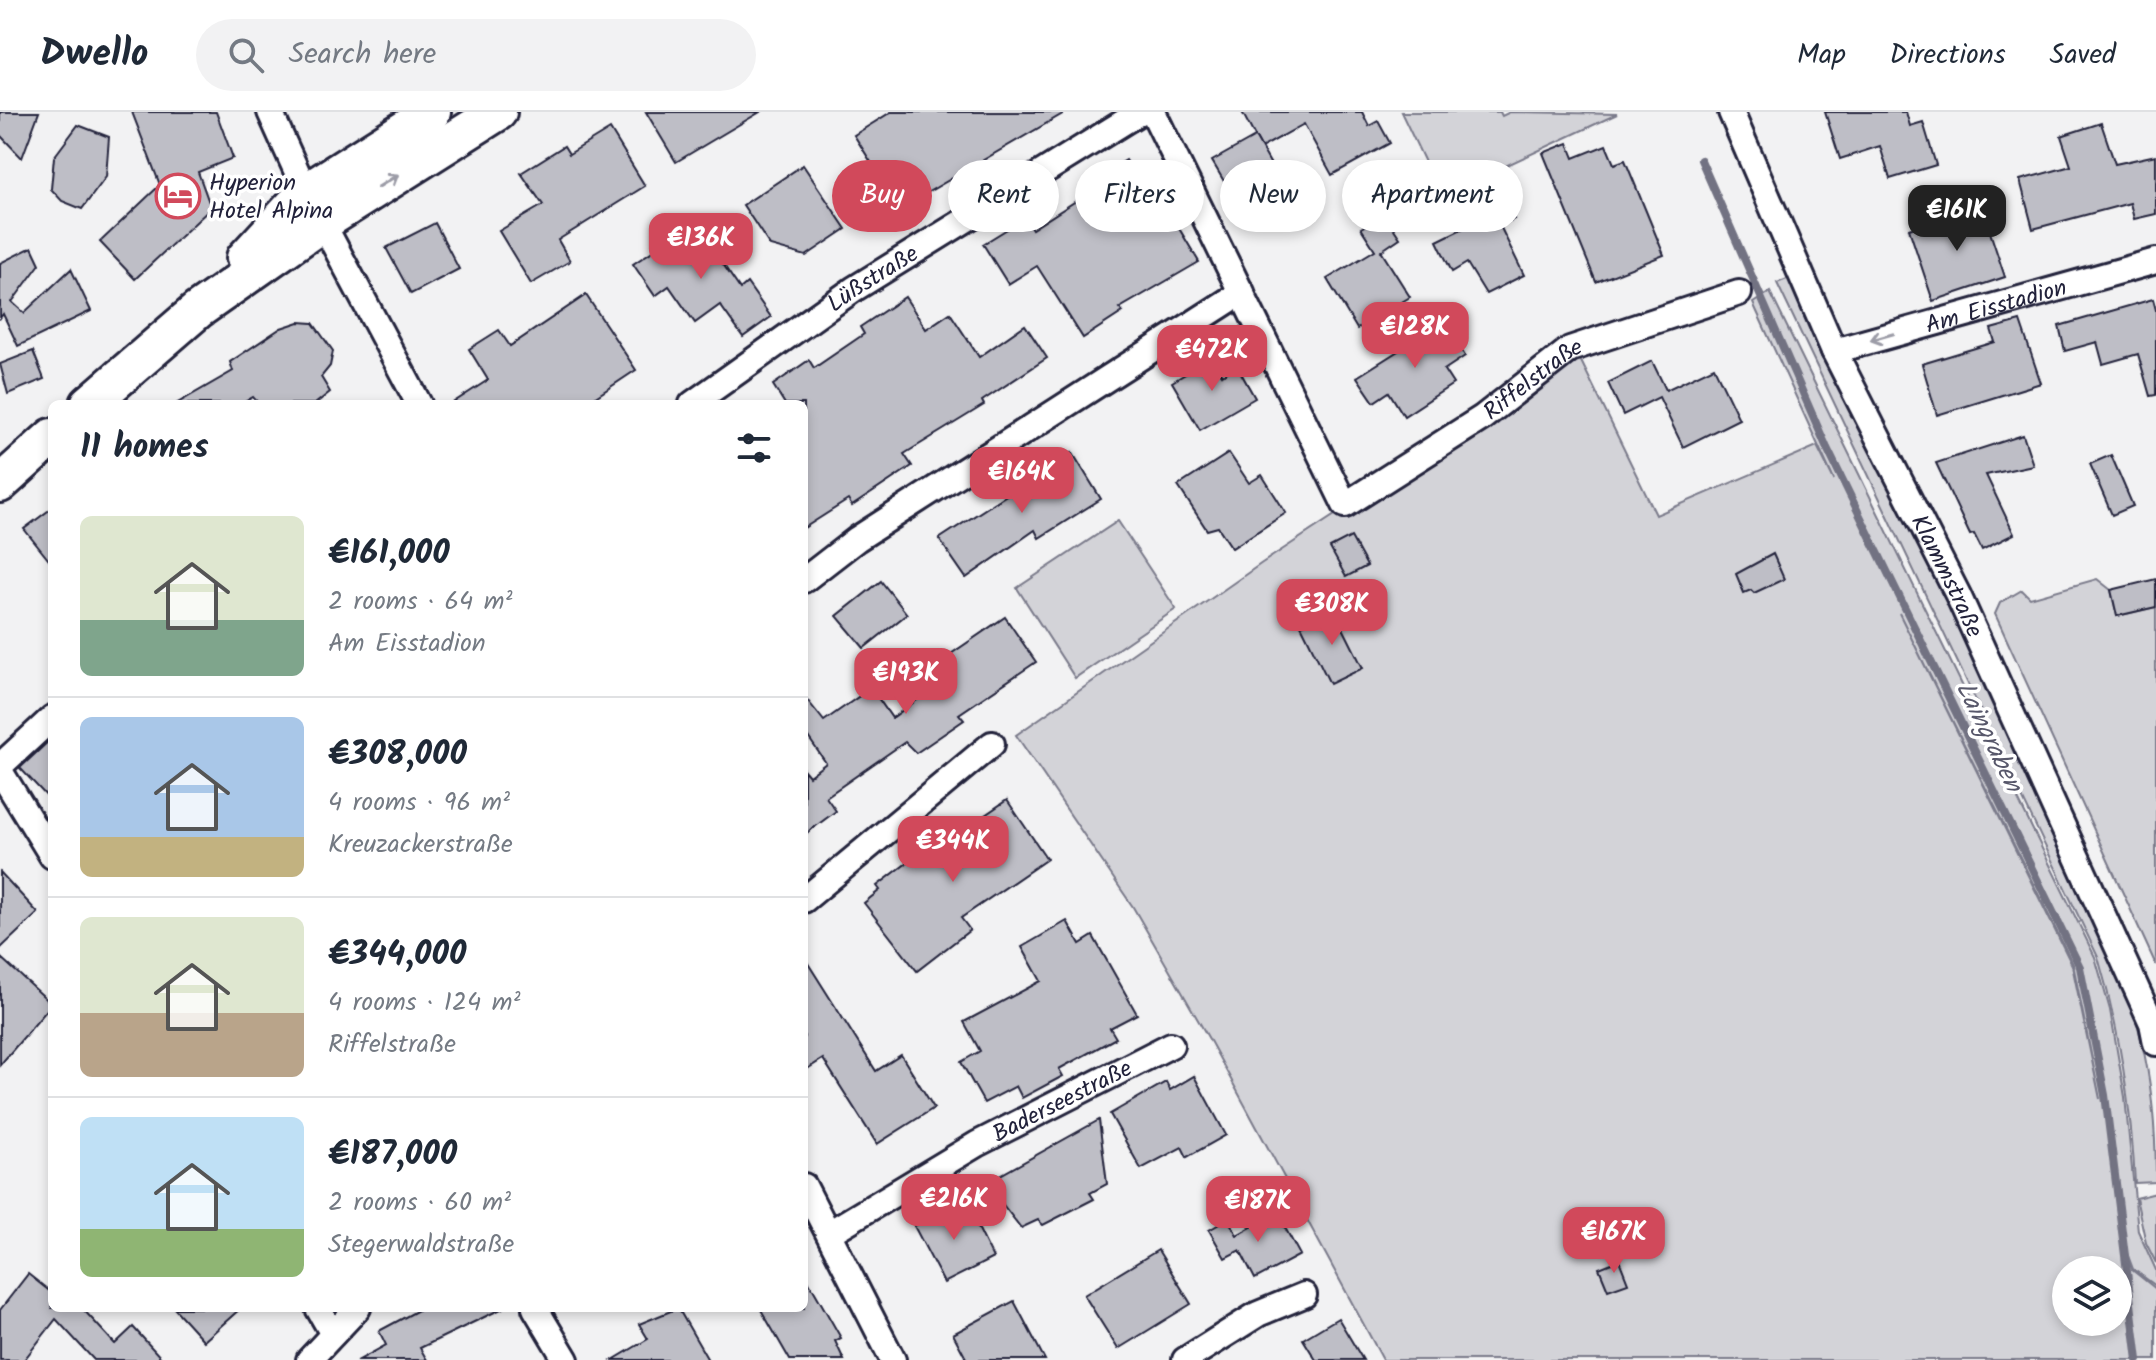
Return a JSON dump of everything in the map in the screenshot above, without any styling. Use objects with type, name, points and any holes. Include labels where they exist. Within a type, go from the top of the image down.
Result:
[{"type":"main road","points":[[94,400],[314,207],[432,112]]},
{"type":"main road","points":[[314,207],[498,112]]},
{"type":"main road","points":[[0,484],[48,441]]},
{"type":"street","points":[[270,112],[411,400]]},
{"type":"street","name":"Lüßstraße","points":[[698,400],[854,289],[1140,112]]},
{"type":"street","points":[[808,577],[857,539],[1242,292],[1153,112]]},
{"type":"street","name":"Klammstraße","points":[[1731,112],[1834,351],[1958,595],[2152,1023],[2156,1043]]},
{"type":"street","name":"Am Eisstadion","points":[[1834,351],[2118,269],[2156,261]]},
{"type":"street","name":"Riffelstraße","points":[[1242,292],[1345,505],[1482,418],[1570,349],[1739,293]]},
{"type":"street","points":[[48,722],[0,768],[48,849]]},
{"type":"street","points":[[808,897],[992,744]]},
{"type":"street","name":"Baderseestraße","points":[[829,1233],[977,1144],[1171,1045]]},
{"type":"street","points":[[808,1194],[893,1360]]},
{"type":"street","points":[[1185,1360],[1258,1314],[1304,1295]]},
{"type":"street","points":[[320,1312],[333,1334]]},
{"type":"street","points":[[309,1360],[354,1312]]},
{"type":"street","points":[[537,1312],[566,1360]]},
{"type":"shaded area","points":[[1401,112],[1500,112],[1502,116],[1510,112],[1617,114],[1518,160],[1424,160]]},
{"type":"shaded area","points":[[1792,277],[2119,963],[2148,1071],[2156,1182],[2135,1183],[2123,1069],[2098,957],[1777,283]]},
{"type":"shaded area","points":[[1770,292],[2095,957],[2110,1010],[2125,1097],[2138,1231],[2156,1270],[2156,1286],[2133,1269],[2132,1256],[2127,1253],[2128,1256],[2052,1256],[2052,1336],[2132,1336],[2132,1270],[2156,1289],[2156,1360],[1383,1360],[1209,1039],[1133,907],[1016,735],[1262,563],[1578,355],[1656,515],[1817,446],[1834,480],[1753,303]],"holes":[[[1899,613],[2073,964],[2100,1099],[2072,965]]]},
{"type":"shaded area","points":[[1118,521],[1176,609],[1075,678],[1017,588]]},
{"type":"shaded area","points":[[2097,579],[2111,590],[2117,616],[2156,607],[2156,965],[1995,614],[2000,603],[2022,590],[2030,598]]},
{"type":"shaded area","points":[[2156,1193],[2156,1263],[2146,1243],[2136,1198]]},
{"type":"building","points":[[0,112],[39,112],[22,158],[0,135]]},
{"type":"building","name":"Hyperion Hotel Alpina","points":[[132,112],[216,112],[233,158],[198,172],[211,208],[135,279],[100,242],[160,185]]},
{"type":"building","points":[[646,112],[760,112],[676,162]]},
{"type":"building","points":[[891,112],[1066,112],[983,160],[948,160],[948,181],[932,190],[932,160],[870,160],[854,135]]},
{"type":"building","points":[[1242,112],[1362,112],[1369,126],[1378,121],[1390,143],[1359,160],[1342,160],[1342,169],[1332,175],[1304,124],[1261,148]]},
{"type":"building","points":[[1825,112],[1906,112],[1910,126],[1923,122],[1936,165],[1890,179],[1880,146],[1840,159]]},
{"type":"building","points":[[2101,123],[2115,164],[2156,155],[2156,214],[2134,219],[2130,203],[2033,229],[2020,180],[2071,166],[2061,136]]},
{"type":"building","points":[[78,125],[109,137],[106,177],[82,209],[62,201],[51,189],[54,157]]},
{"type":"building","points":[[610,129],[645,186],[558,240],[570,261],[531,284],[499,231],[543,205],[521,173],[564,146],[569,154]]},
{"type":"building","points":[[1255,137],[1268,160],[1220,160],[1220,174],[1212,161]]},
{"type":"building","points":[[1568,143],[1574,158],[1606,145],[1614,164],[1625,160],[1664,255],[1596,282],[1543,153]]},
{"type":"building","points":[[803,165],[832,208],[832,232],[842,232],[806,256],[770,246],[743,205]]},
{"type":"building","points":[[1075,201],[1075,232],[1181,232],[1199,262],[1120,308],[1123,312],[1083,338],[1037,266],[1008,284],[983,244],[1002,232],[1059,232],[1059,212]]},
{"type":"building","points":[[1981,205],[2005,277],[1933,301],[1909,229]]},
{"type":"building","points":[[435,223],[459,269],[411,294],[386,248]]},
{"type":"building","points":[[695,223],[740,289],[747,283],[771,317],[743,337],[720,305],[695,323],[669,286],[655,296],[633,264]]},
{"type":"building","points":[[1364,232],[1396,232],[1400,238],[1381,251],[1410,297],[1357,329],[1327,279],[1375,250]]},
{"type":"building","points":[[1455,232],[1503,232],[1524,275],[1486,294],[1467,263],[1452,272],[1437,241]]},
{"type":"building","points":[[32,247],[40,264],[12,302],[24,313],[71,269],[91,311],[18,346],[3,314],[0,318],[0,263]]},
{"type":"building","points":[[586,295],[636,370],[591,400],[457,400],[488,380],[469,349],[499,330],[510,346]]},
{"type":"building","points":[[905,297],[926,329],[950,313],[979,357],[1025,325],[1047,358],[982,401],[984,405],[904,454],[912,466],[852,506],[848,500],[808,525],[808,400],[782,400],[773,385],[809,360],[814,368],[864,334],[860,327]]},
{"type":"building","points":[[2153,299],[2156,310],[2156,395],[2150,396],[2138,354],[2103,364],[2097,342],[2065,351],[2059,326]]},
{"type":"building","points":[[2020,321],[2041,383],[1937,415],[1922,364],[1995,342],[1991,329]]},
{"type":"building","points":[[299,322],[313,323],[333,351],[330,366],[321,377],[330,392],[320,400],[256,400],[253,397],[248,400],[183,400],[233,371],[230,362],[281,328]]},
{"type":"building","points":[[1444,322],[1465,356],[1444,370],[1453,384],[1404,416],[1389,392],[1374,402],[1357,377]]},
{"type":"building","points":[[33,351],[44,379],[8,394],[0,364]]},
{"type":"building","points":[[1212,358],[1222,375],[1237,366],[1255,398],[1200,430],[1172,382]]},
{"type":"building","points":[[1652,361],[1666,390],[1714,367],[1739,419],[1683,447],[1659,397],[1623,415],[1608,383]]},
{"type":"building","points":[[2023,435],[2033,465],[1986,475],[2014,534],[1982,550],[1974,534],[1970,535],[1936,463]]},
{"type":"building","points":[[1072,452],[1101,499],[1039,538],[1035,530],[966,578],[939,539]]},
{"type":"building","points":[[1229,453],[1249,483],[1262,475],[1286,513],[1232,548],[1218,527],[1207,530],[1178,486]]},
{"type":"building","points":[[2111,455],[2133,506],[2112,515],[2090,464]]},
{"type":"building","points":[[48,511],[48,559],[24,529]]},
{"type":"building","points":[[1351,537],[1367,566],[1346,577],[1330,548]]},
{"type":"building","points":[[1773,554],[1784,579],[1754,593],[1751,590],[1744,593],[1736,574]]},
{"type":"building","points":[[2156,579],[2156,607],[2117,616],[2111,590]]},
{"type":"building","points":[[881,581],[907,614],[864,648],[837,616]]},
{"type":"building","points":[[1334,610],[1363,668],[1330,684],[1301,625]]},
{"type":"building","points":[[1005,617],[1036,662],[959,714],[964,720],[916,753],[905,742],[826,797],[836,811],[808,832],[808,775],[826,763],[808,737],[808,701],[824,721],[871,688],[892,718],[955,672],[945,658]]},
{"type":"building","points":[[48,742],[48,798],[20,768]]},
{"type":"building","points":[[1007,800],[1047,859],[961,918],[970,930],[917,971],[864,903],[880,890],[877,886],[933,843],[937,848]]},
{"type":"building","points":[[0,872],[38,913],[0,949]]},
{"type":"building","points":[[1067,921],[1080,944],[1093,936],[1137,1014],[1110,1028],[1116,1038],[1059,1069],[1063,1076],[1022,1098],[1016,1086],[984,1103],[961,1062],[980,1051],[964,1022],[1041,981],[1022,947]]},
{"type":"building","points":[[0,957],[48,1000],[48,1009],[0,1065]]},
{"type":"building","points":[[808,963],[876,1071],[901,1055],[934,1108],[877,1144],[823,1059],[808,1068]]},
{"type":"building","points":[[1194,1076],[1226,1135],[1187,1157],[1182,1147],[1141,1169],[1110,1114],[1166,1082],[1170,1090]]},
{"type":"building","points":[[1099,1120],[1107,1184],[1090,1193],[1094,1199],[1043,1225],[1038,1220],[1021,1228],[986,1183]]},
{"type":"building","points":[[965,1201],[993,1258],[944,1283],[914,1226]]},
{"type":"building","points":[[1277,1213],[1300,1255],[1255,1279],[1240,1250],[1225,1258],[1209,1230],[1228,1219],[1237,1235]]},
{"type":"building","points":[[1158,1250],[1191,1304],[1118,1349],[1084,1295]]},
{"type":"building","points":[[1619,1260],[1628,1283],[1608,1290],[1599,1268]]},
{"type":"building","points":[[28,1274],[48,1290],[48,1312],[86,1312],[115,1344],[133,1327],[163,1360],[94,1360],[56,1319],[24,1360],[0,1360],[0,1310]]},
{"type":"building","points":[[808,1280],[841,1338],[835,1341],[844,1360],[790,1360],[762,1312],[808,1312]]},
{"type":"building","points":[[1014,1301],[1045,1360],[967,1360],[953,1334]]},
{"type":"building","points":[[178,1312],[237,1312],[204,1341]]},
{"type":"building","points":[[415,1312],[495,1312],[420,1348],[427,1360],[359,1360],[386,1345],[379,1331]]},
{"type":"building","points":[[668,1312],[680,1312],[708,1360],[613,1360],[648,1339],[639,1324]]},
{"type":"building","points":[[1338,1318],[1363,1360],[1316,1360],[1303,1339]]},
{"type":"waterway","name":"Laingraben","points":[[1701,160],[1827,448],[2080,967],[2105,1095],[2138,1360]]},
{"type":"place","name":"Hyperion Hotel Alpina","points":[[178,196]]}]
